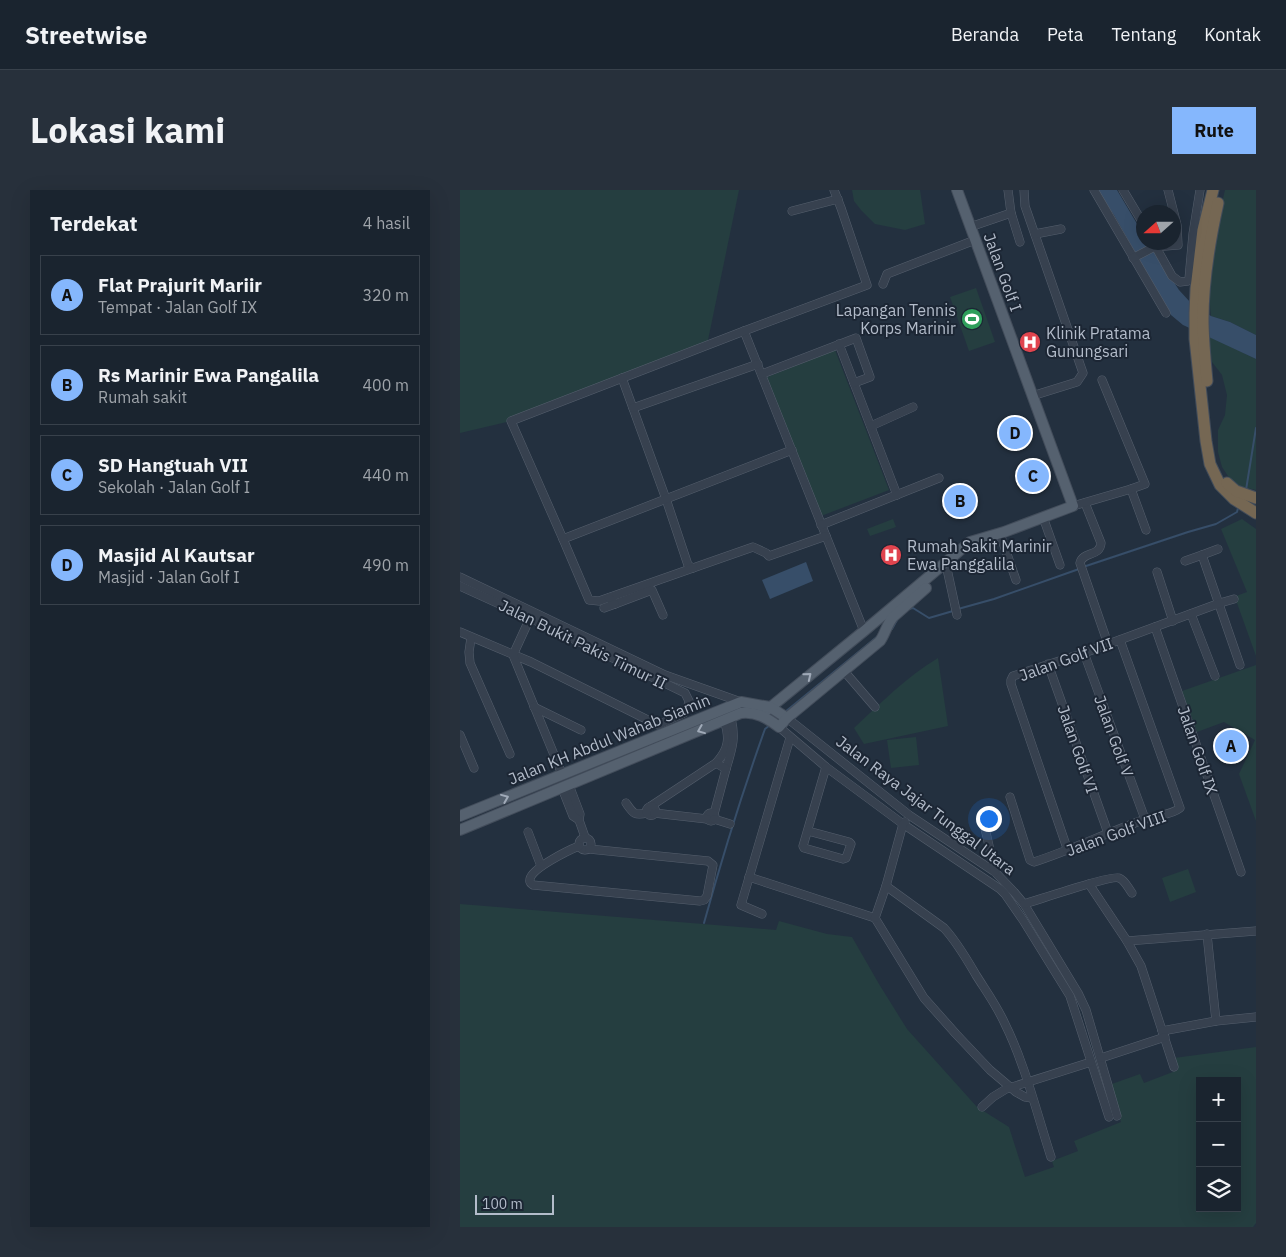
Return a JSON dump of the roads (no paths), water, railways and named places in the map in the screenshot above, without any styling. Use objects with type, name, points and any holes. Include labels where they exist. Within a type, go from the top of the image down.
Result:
[{"type":"highway","points":[[1213,190],[1203,230],[1199,341],[1206,441],[1210,464],[1220,485],[1252,503]]},
{"type":"highway","points":[[1201,292],[1220,190]]},
{"type":"main road","name":"Jalan Golf I","points":[[957,190],[1072,506]]},
{"type":"main road","points":[[777,726],[880,641],[893,617],[970,542],[1000,534],[1072,506]]},
{"type":"main road","points":[[746,712],[762,716],[946,566]]},
{"type":"main road","points":[[741,702],[771,707]]},
{"type":"main road","name":"Jalan KH Abdul Wahab Siamin","points":[[460,816],[741,702]]},
{"type":"main road","name":"Jalan Raya Jajar Tunggal Utara","points":[[771,707],[786,717]]},
{"type":"main road","name":"Jalan KH Abdul Wahab Siamin","points":[[460,830],[746,712]]},
{"type":"main road","name":"Jalan Raya Jajar Tunggal Utara","points":[[762,716],[777,726]]},
{"type":"main road","points":[[607,756],[607,763],[611,767]]},
{"type":"main road","points":[[592,763],[596,767],[596,774]]},
{"type":"street","points":[[663,615],[652,590],[612,601],[589,600],[511,420],[867,285],[834,190]]},
{"type":"street","points":[[1008,190],[1011,213],[1020,242]]},
{"type":"street","points":[[1024,190],[1024,206],[1084,373],[1077,382],[1032,396]]},
{"type":"street","points":[[1094,190],[1135,257],[1166,313]]},
{"type":"street","points":[[1123,190],[1136,212]]},
{"type":"street","points":[[1168,190],[1172,205]]},
{"type":"street","points":[[1157,250],[1172,276],[1180,282],[1186,282],[1189,279],[1193,234],[1200,190]]},
{"type":"street","points":[[792,211],[838,199]]},
{"type":"street","points":[[970,227],[1011,213]]},
{"type":"street","points":[[1035,234],[1061,229]]},
{"type":"street","points":[[883,284],[888,274],[975,240]]},
{"type":"street","points":[[1135,257],[1146,250]]},
{"type":"street","points":[[744,331],[864,631]]},
{"type":"street","points":[[762,374],[856,338],[870,377],[854,383]]},
{"type":"street","points":[[839,344],[897,495]]},
{"type":"street","points":[[633,408],[758,364]]},
{"type":"street","points":[[622,378],[688,565],[693,568]]},
{"type":"street","points":[[1072,506],[1145,484],[1102,380]]},
{"type":"street","points":[[871,426],[913,408]]},
{"type":"street","points":[[563,539],[792,450]]},
{"type":"street","points":[[821,525],[940,478]]},
{"type":"street","points":[[1131,489],[1146,530]]},
{"type":"street","points":[[1085,503],[1101,546],[1099,550],[1080,560],[1081,567],[1108,644]]},
{"type":"street","points":[[1043,517],[1060,564]]},
{"type":"street","points":[[1000,534],[1016,580]]},
{"type":"street","points":[[604,608],[612,601],[693,568],[753,547],[769,556],[826,536]]},
{"type":"street","points":[[1185,561],[1218,549]]},
{"type":"street","points":[[1202,555],[1240,665]]},
{"type":"street","points":[[946,566],[957,614]]},
{"type":"street","points":[[1157,572],[1174,621]]},
{"type":"street","points":[[460,577],[665,675],[741,702],[746,712]]},
{"type":"street","name":"Jalan Bukit Pakis Timur II","points":[[460,586],[685,693],[689,701],[686,711],[658,725],[530,662]]},
{"type":"street","name":"Jalan Golf VII","points":[[1068,851],[1011,680],[1014,676],[1234,599]]},
{"type":"street","points":[[1192,614],[1215,676]]},
{"type":"street","points":[[530,618],[513,654],[562,774]]},
{"type":"street","name":"Jalan Golf IX","points":[[1155,627],[1241,872]]},
{"type":"street","points":[[460,632],[530,662],[521,677]]},
{"type":"street","points":[[471,638],[470,663],[510,754]]},
{"type":"street","name":"Jalan Golf VIII","points":[[1010,797],[1032,862],[1068,851],[1145,819],[1179,810],[1180,806],[1120,640]]},
{"type":"street","name":"Jalan Golf V","points":[[1084,652],[1145,819]]},
{"type":"street","name":"Jalan Golf VI","points":[[1048,664],[1108,834]]},
{"type":"street","points":[[844,671],[875,707]]},
{"type":"street","points":[[534,707],[581,730]]},
{"type":"street","name":"Jalan Raya Jajar Tunggal Utara","points":[[777,726],[826,768],[903,824],[1006,894],[1070,996],[1091,1062],[1113,1116],[1100,1058],[1086,1010],[1078,992],[1024,904],[995,872],[909,815],[786,717]]},
{"type":"street","points":[[626,803],[632,812],[636,814],[640,815],[651,811],[716,762],[723,755],[726,748],[728,719]]},
{"type":"street","points":[[712,817],[734,742],[734,730],[728,719]]},
{"type":"street","points":[[460,734],[474,768]]},
{"type":"street","points":[[762,914],[741,905],[790,738]]},
{"type":"street","points":[[716,762],[726,769]]},
{"type":"street","points":[[808,831],[849,842],[846,858],[843,859],[804,848],[803,846],[826,768]]},
{"type":"street","points":[[565,786],[580,814],[579,820],[585,837],[591,842],[592,846],[589,849]]},
{"type":"street","points":[[651,811],[712,817],[730,824]]},
{"type":"street","points":[[875,918],[903,824],[909,815]]},
{"type":"street","points":[[984,824],[995,872]]},
{"type":"street","points":[[528,832],[542,866]]},
{"type":"street","points":[[579,846],[566,851],[532,874],[530,882],[533,886],[700,901],[704,900],[707,896],[712,865],[708,861],[589,849],[585,851],[581,850],[579,846],[580,840],[585,837]]},
{"type":"street","points":[[749,877],[875,918],[924,998],[990,1070],[1016,1092],[1025,1098],[1032,1098]]},
{"type":"street","points":[[1024,904],[1113,878],[1119,878],[1125,882],[1132,893]]},
{"type":"street","points":[[1088,884],[1127,941],[1141,966],[1174,1068]]},
{"type":"street","points":[[886,886],[950,934],[995,1004],[1005,1023],[1027,1081],[1051,1157]]},
{"type":"street","points":[[1127,941],[1256,931],[1256,936]]},
{"type":"street","points":[[1207,934],[1216,1021]]},
{"type":"street","points":[[1070,996],[1078,992]]},
{"type":"street","points":[[1100,1058],[1163,1034],[1216,1021],[1256,1018]]},
{"type":"street","points":[[982,1107],[993,1097],[1010,1087],[1091,1062]]},
{"type":"water","points":[[1097,190],[1117,190],[1136,222],[1136,250],[1153,250],[1179,290],[1190,302],[1211,316],[1230,322],[1256,335],[1256,359],[1183,325],[1171,315],[1114,215]]},
{"type":"water","points":[[806,562],[813,581],[770,599],[762,580]]},
{"type":"waterway","points":[[1246,490],[1256,428]]},
{"type":"waterway","points":[[1083,567],[1216,524],[1237,512],[1238,508]]},
{"type":"waterway","points":[[958,609],[994,599],[1079,569]]},
{"type":"waterway","points":[[909,609],[913,608],[929,618],[953,611]]},
{"type":"waterway","points":[[892,629],[897,620]]},
{"type":"waterway","points":[[785,712],[878,636]]},
{"type":"waterway","points":[[704,923],[748,777],[765,729],[770,725]]},
{"type":"place","name":"Lapangan Tennis Korps Marinir","points":[[972,319]]},
{"type":"place","name":"Klinik Pratama Gunungsari","points":[[1030,342]]},
{"type":"place","name":"Masjid Al Kautsar","points":[[1015,433]]},
{"type":"place","name":"SD Hangtuah VII","points":[[1033,476]]},
{"type":"place","name":"Rs Marinir Ewa Pangalila","points":[[960,501]]},
{"type":"place","name":"Rumah Sakit Marinir Ewa Panggalila","points":[[891,555]]},
{"type":"place","name":"Flat Prajurit Mariir","points":[[1231,746]]}]
